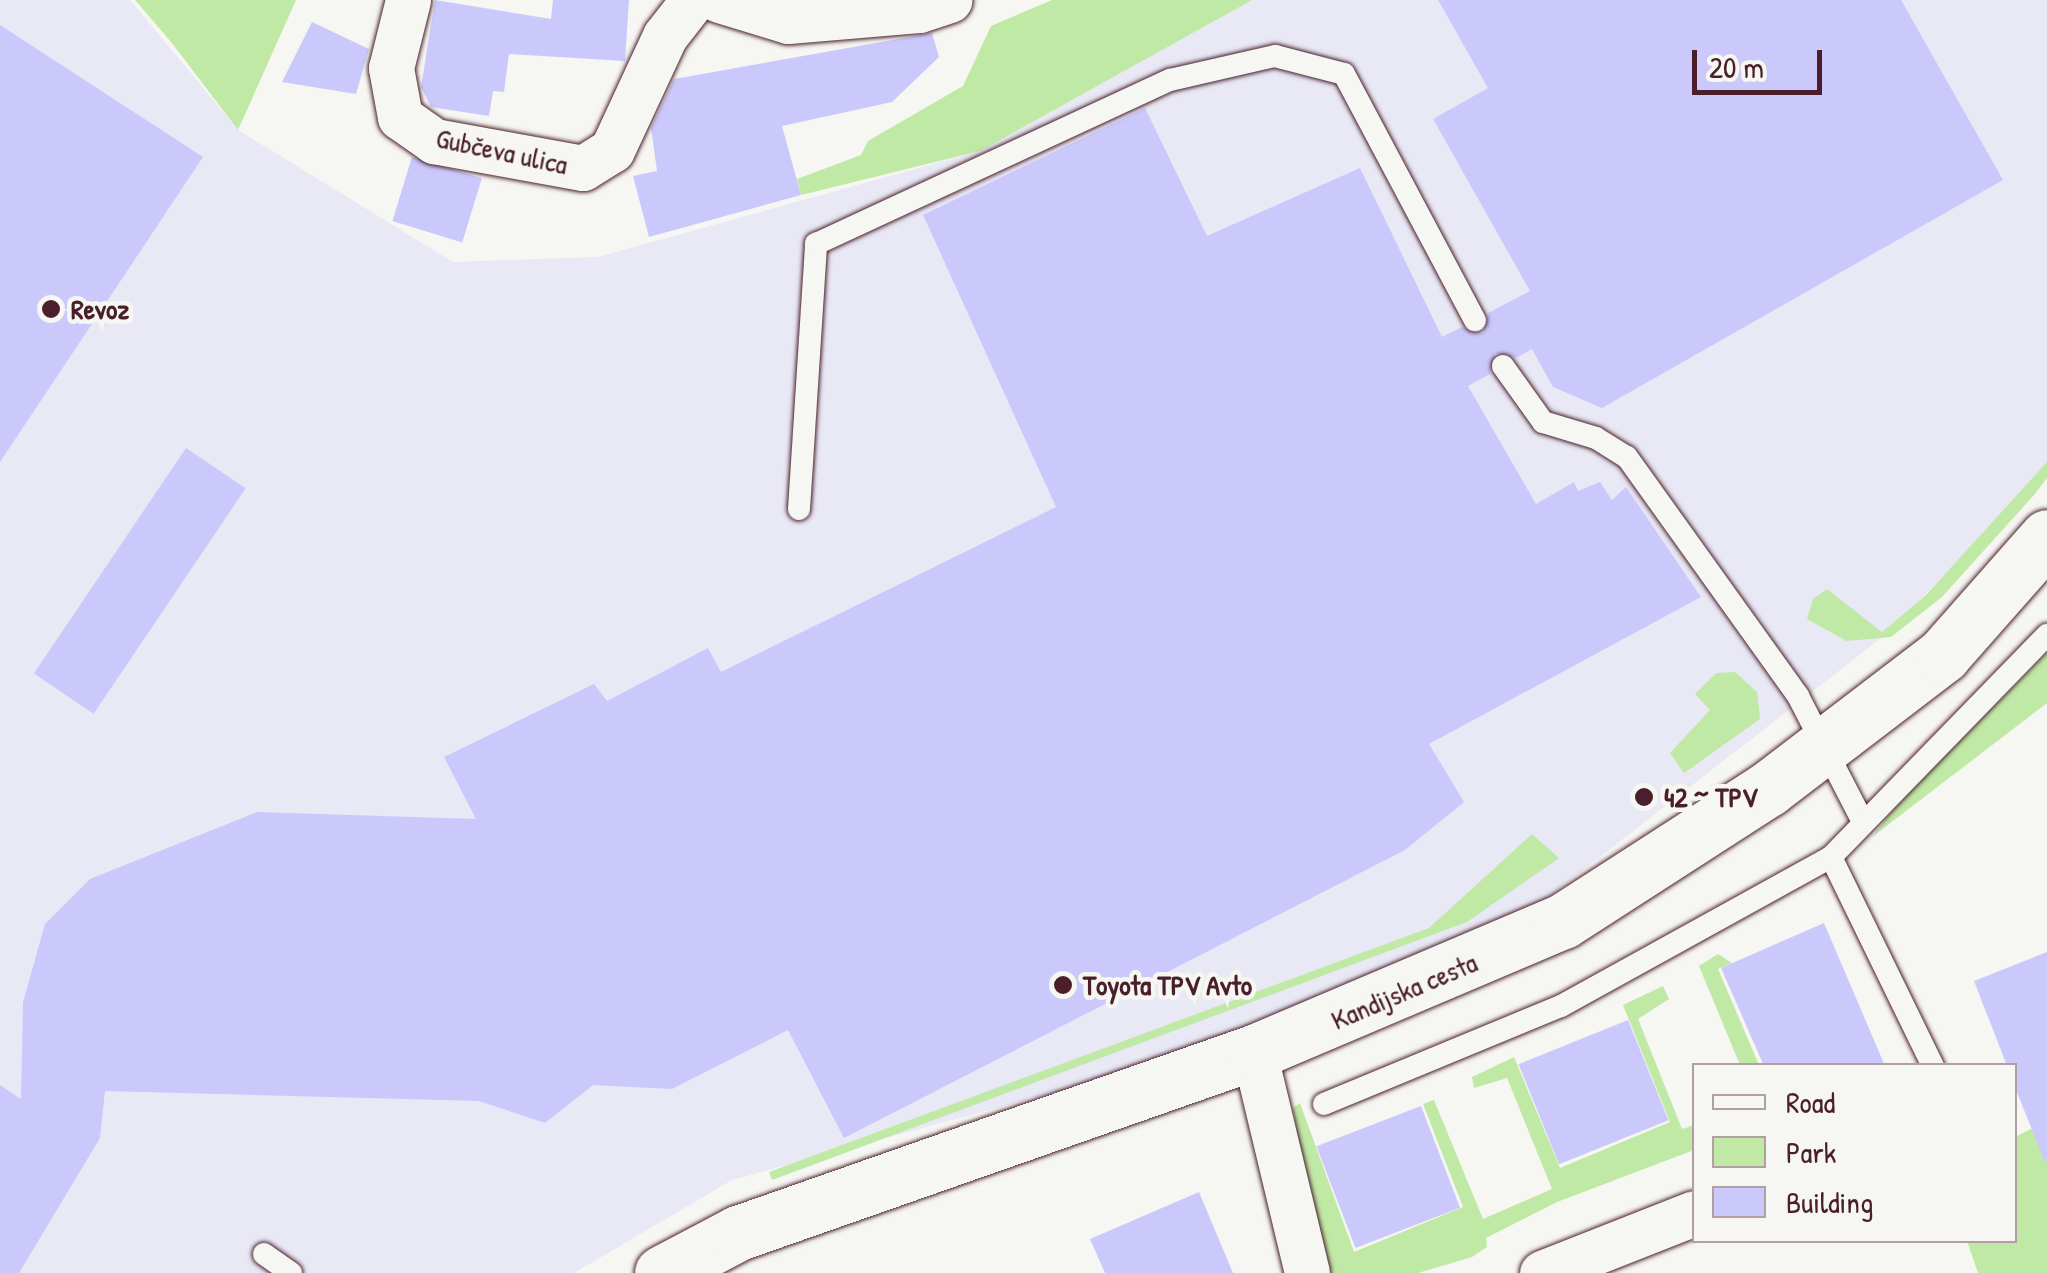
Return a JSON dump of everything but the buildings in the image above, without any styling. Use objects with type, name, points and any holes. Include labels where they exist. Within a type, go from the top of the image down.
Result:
[{"type":"main road","name":"Kandijska cesta","points":[[662,1273],[738,1233],[1254,1052],[1563,921],[1826,747],[1943,655],[2047,537]]},
{"type":"street","name":"Gubčeva ulica","points":[[408,0],[391,68],[400,117],[434,141],[583,168],[612,150],[666,36],[693,0]]},
{"type":"street","points":[[719,0],[788,21],[919,10],[949,0]]},
{"type":"street","points":[[1254,1052],[1308,1273]]},
{"type":"street","points":[[1542,1273],[1692,1214]]},
{"type":"lane","points":[[800,510],[816,244],[1170,80],[1275,56],[1344,74],[1475,320]]},
{"type":"lane","points":[[1503,366],[1543,422],[1596,438],[1627,457],[1798,696],[1862,820]]},
{"type":"lane","points":[[1324,1104],[1561,1006],[1831,857],[1862,820],[2047,636]]},
{"type":"lane","points":[[1831,857],[1933,1063]]},
{"type":"lane","points":[[264,1254],[292,1273]]},
{"type":"shaded area","name":"Revoz","points":[[0,0],[130,0],[238,130],[453,262],[598,257],[980,151],[1218,0],[2047,0],[2047,471],[1885,635],[1483,948],[1110,1077],[732,1180],[574,1273],[0,1273]]},
{"type":"green space","points":[[135,0],[296,0],[238,130],[172,43]]},
{"type":"green space","points":[[1052,0],[1252,0],[980,151],[801,195],[797,179],[861,155],[868,141],[963,86],[991,26]]},
{"type":"green space","points":[[2047,462],[2047,478],[2034,495],[1942,597],[1891,637],[1847,641],[1807,619],[1813,599],[1827,589],[1882,632],[1926,595]]},
{"type":"green space","points":[[2047,653],[2047,703],[1872,837],[1897,805]]},
{"type":"green space","points":[[1735,672],[1757,692],[1760,719],[1684,773],[1670,753],[1710,710],[1695,694],[1716,673]]},
{"type":"green space","points":[[1532,834],[1559,858],[1467,922],[772,1180],[769,1172],[1429,928]]},
{"type":"green space","points":[[1718,954],[1732,963],[1718,969],[1758,1063],[1739,1063],[1699,966]]},
{"type":"green space","points":[[1663,986],[1669,999],[1638,1019],[1682,1129],[1692,1126],[1692,1151],[1557,1202],[1486,1238],[1487,1247],[1472,1257],[1418,1273],[1320,1273],[1293,1108],[1300,1103],[1354,1252],[1463,1207],[1423,1104],[1434,1100],[1483,1219],[1552,1189],[1507,1078],[1474,1088],[1472,1077],[1514,1057],[1560,1168],[1670,1122],[1623,1005]]},
{"type":"green space","points":[[2047,1121],[2047,1273],[1978,1273],[1968,1243],[2017,1243],[2017,1136]]},
{"type":"place","name":"Revoz","points":[[51,309]]},
{"type":"place","name":"42 ~ TPV","points":[[1644,797]]},
{"type":"place","name":"Toyota TPV Avto","points":[[1063,985]]}]
